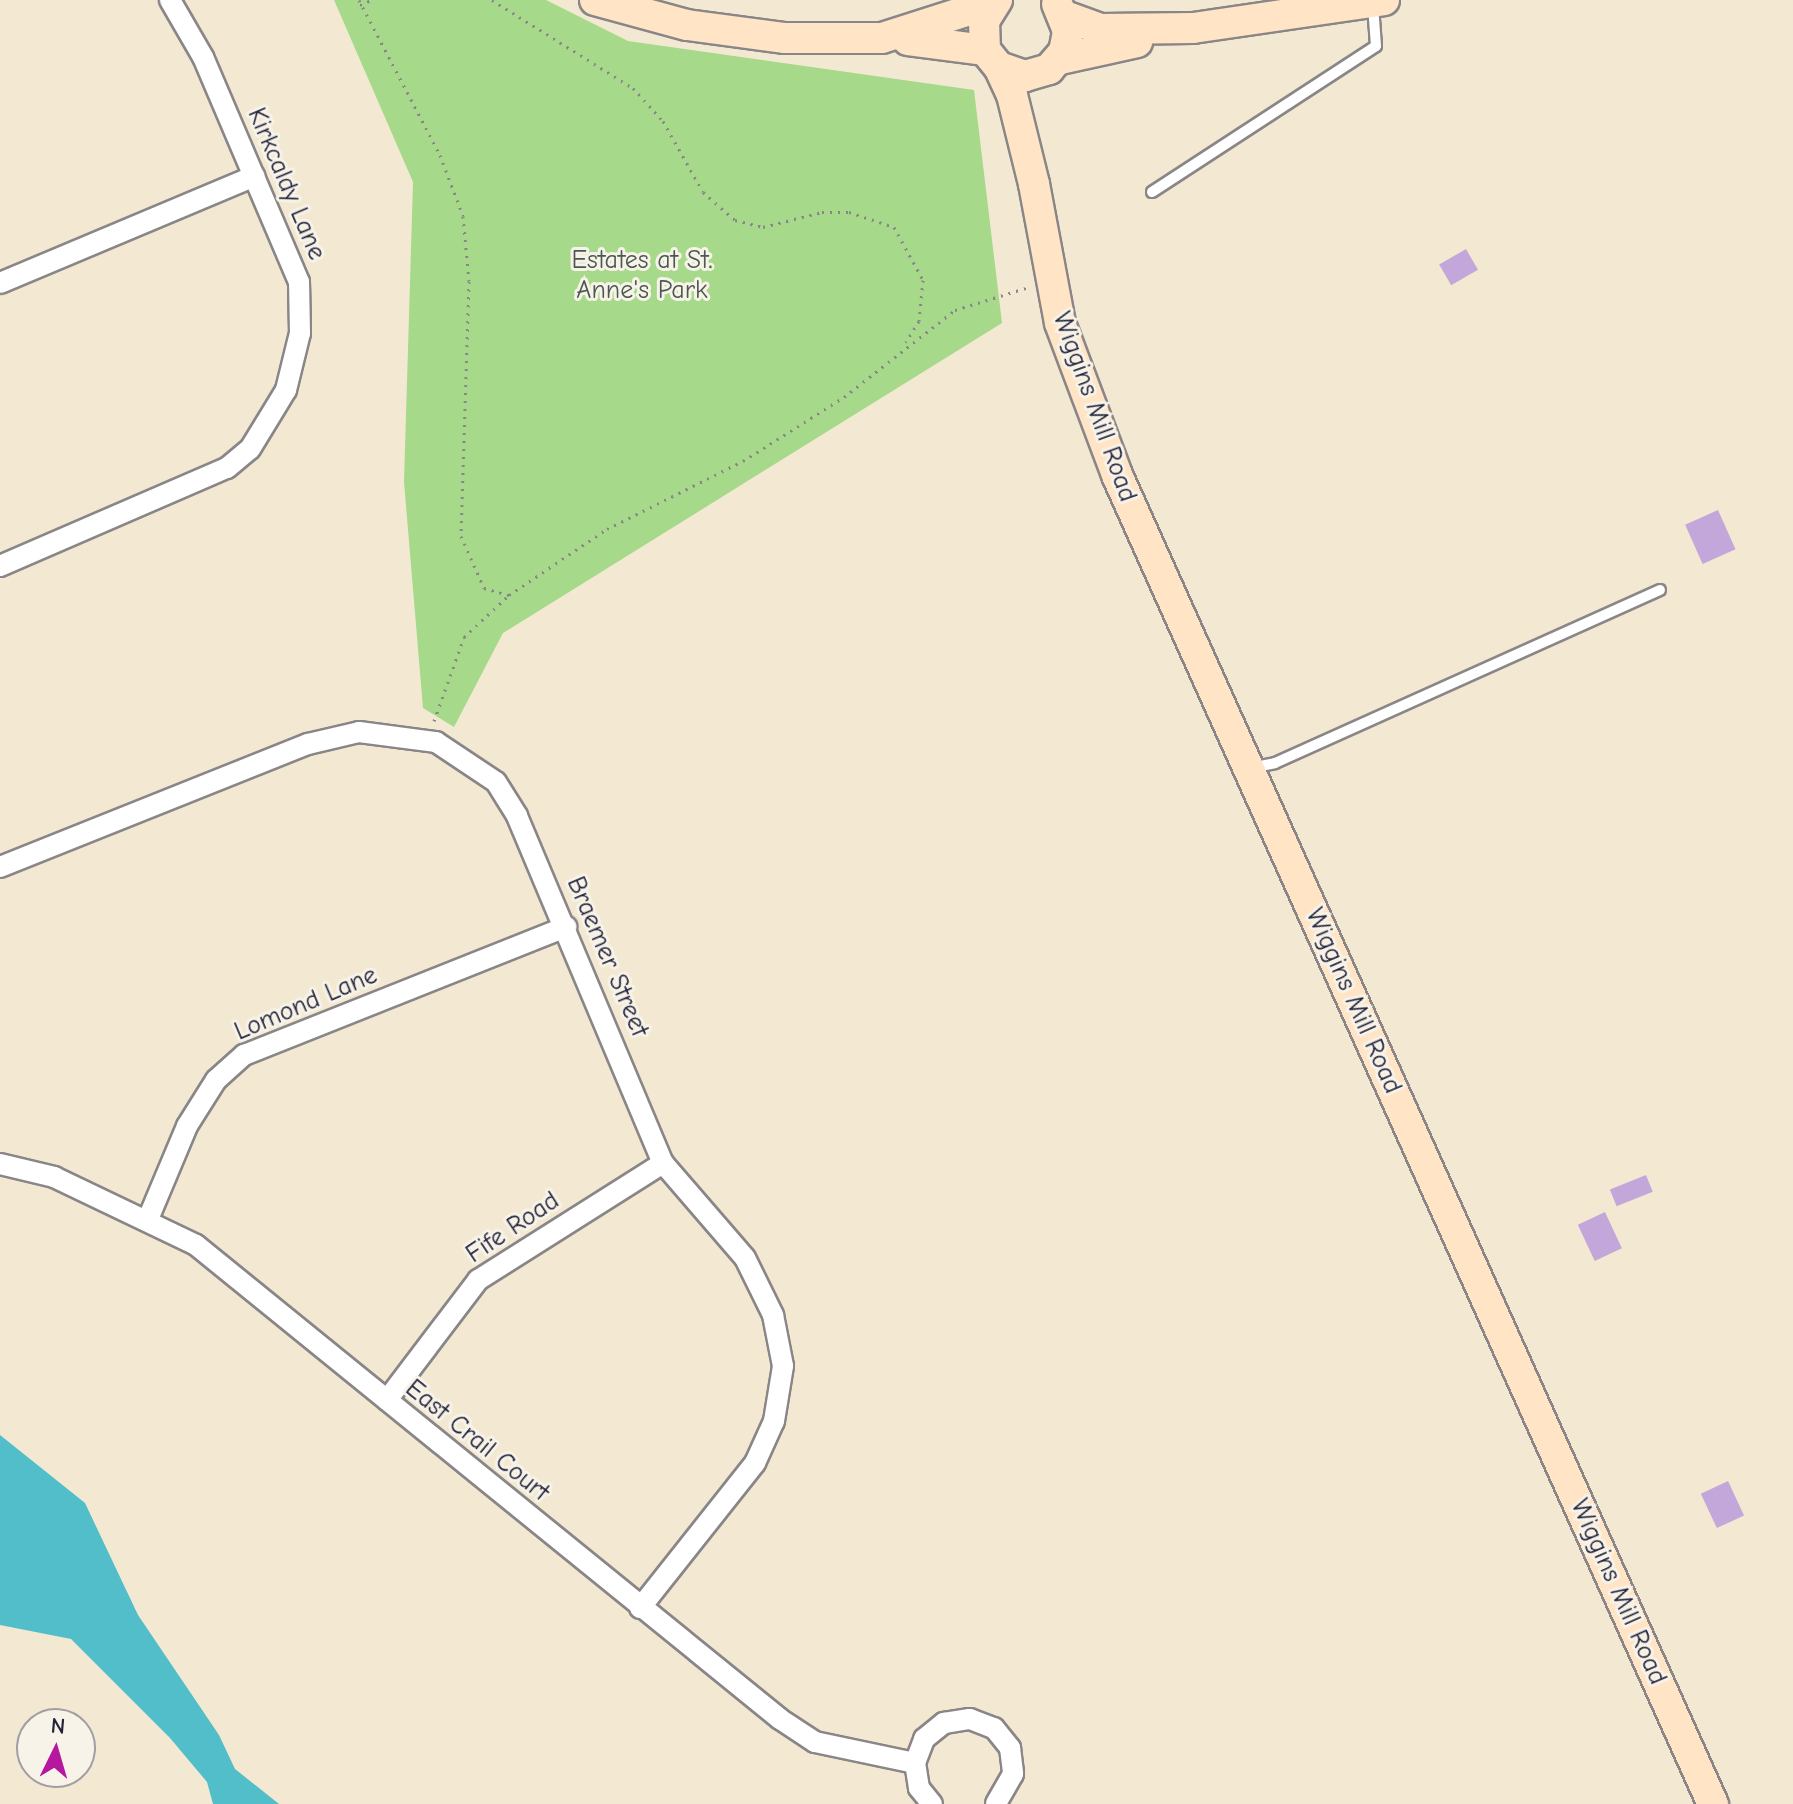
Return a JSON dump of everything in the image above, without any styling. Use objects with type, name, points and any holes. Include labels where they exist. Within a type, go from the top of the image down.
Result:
[{"type":"street","name":"Kirkcaldy Lane","points":[[0,566],[201,482],[250,449],[271,420],[286,390],[300,333],[299,282],[203,57],[170,0]]},
{"type":"street","points":[[595,0],[733,34],[882,38],[992,59],[1025,76],[1052,65],[1193,28],[1379,2]]},
{"type":"street","points":[[882,38],[996,1]]},
{"type":"street","points":[[992,59],[982,28],[996,1]]},
{"type":"street","points":[[1056,4],[1101,29],[1193,28]]},
{"type":"street","name":"Wiggins Mill Road","points":[[1034,184],[1034,119],[1052,65],[1068,38],[1056,4]]},
{"type":"street","name":"Wiggins Mill Road","points":[[992,59],[1012,95],[1034,184],[1060,323],[1117,475],[1713,1804]]},
{"type":"street","points":[[0,283],[254,176]]},
{"type":"street","name":"Braemer Street","points":[[0,867],[308,744],[359,732],[427,740],[468,760],[496,782],[517,816],[566,927],[663,1163],[745,1258],[773,1315],[783,1366],[774,1421],[755,1463],[640,1608]]},
{"type":"street","name":"Lomond Lane","points":[[148,1219],[187,1126],[216,1080],[244,1055],[566,927]]},
{"type":"street","name":"Fife Road","points":[[387,1400],[478,1280],[663,1163]]},
{"type":"street","name":"East Crail Court","points":[[0,1164],[54,1177],[148,1219],[196,1245],[640,1608],[815,1742],[915,1763]]},
{"type":"street","points":[[932,1804],[919,1788],[915,1763],[924,1739],[944,1723],[970,1719],[994,1728],[1010,1748],[1013,1774],[996,1804]]},
{"type":"lane","points":[[1152,192],[1376,46],[1379,2]]},
{"type":"lane","points":[[1249,768],[1275,763],[1660,590]]},
{"type":"path","points":[[371,0],[360,3],[440,155],[463,216],[469,281],[461,536],[484,588],[509,595]]},
{"type":"path","points":[[492,0],[633,88],[663,121],[703,192],[735,220],[763,227],[822,212],[849,212],[884,219],[894,227],[923,280],[919,321],[904,345]]},
{"type":"path","points":[[427,740],[464,637],[509,595],[607,529],[743,461],[831,405],[904,345],[981,297],[1051,283]]},
{"type":"green space","name":"Estates at St. Anne's Park","points":[[334,0],[546,0],[628,41],[974,90],[1002,323],[503,633],[454,727],[423,708],[404,482],[413,182]]},
{"type":"water","points":[[0,1435],[85,1503],[138,1615],[219,1735],[235,1769],[279,1804],[213,1804],[207,1782],[170,1738],[71,1639],[0,1625]]},
{"type":"building","points":[[1466,249],[1478,270],[1451,285],[1439,264]]},
{"type":"building","points":[[1718,510],[1735,549],[1703,564],[1685,525]]},
{"type":"building","points":[[1646,1175],[1653,1192],[1617,1206],[1610,1190]]},
{"type":"building","points":[[1605,1212],[1622,1248],[1595,1261],[1578,1225]]},
{"type":"building","points":[[1728,1481],[1744,1515],[1717,1528],[1701,1494]]}]
